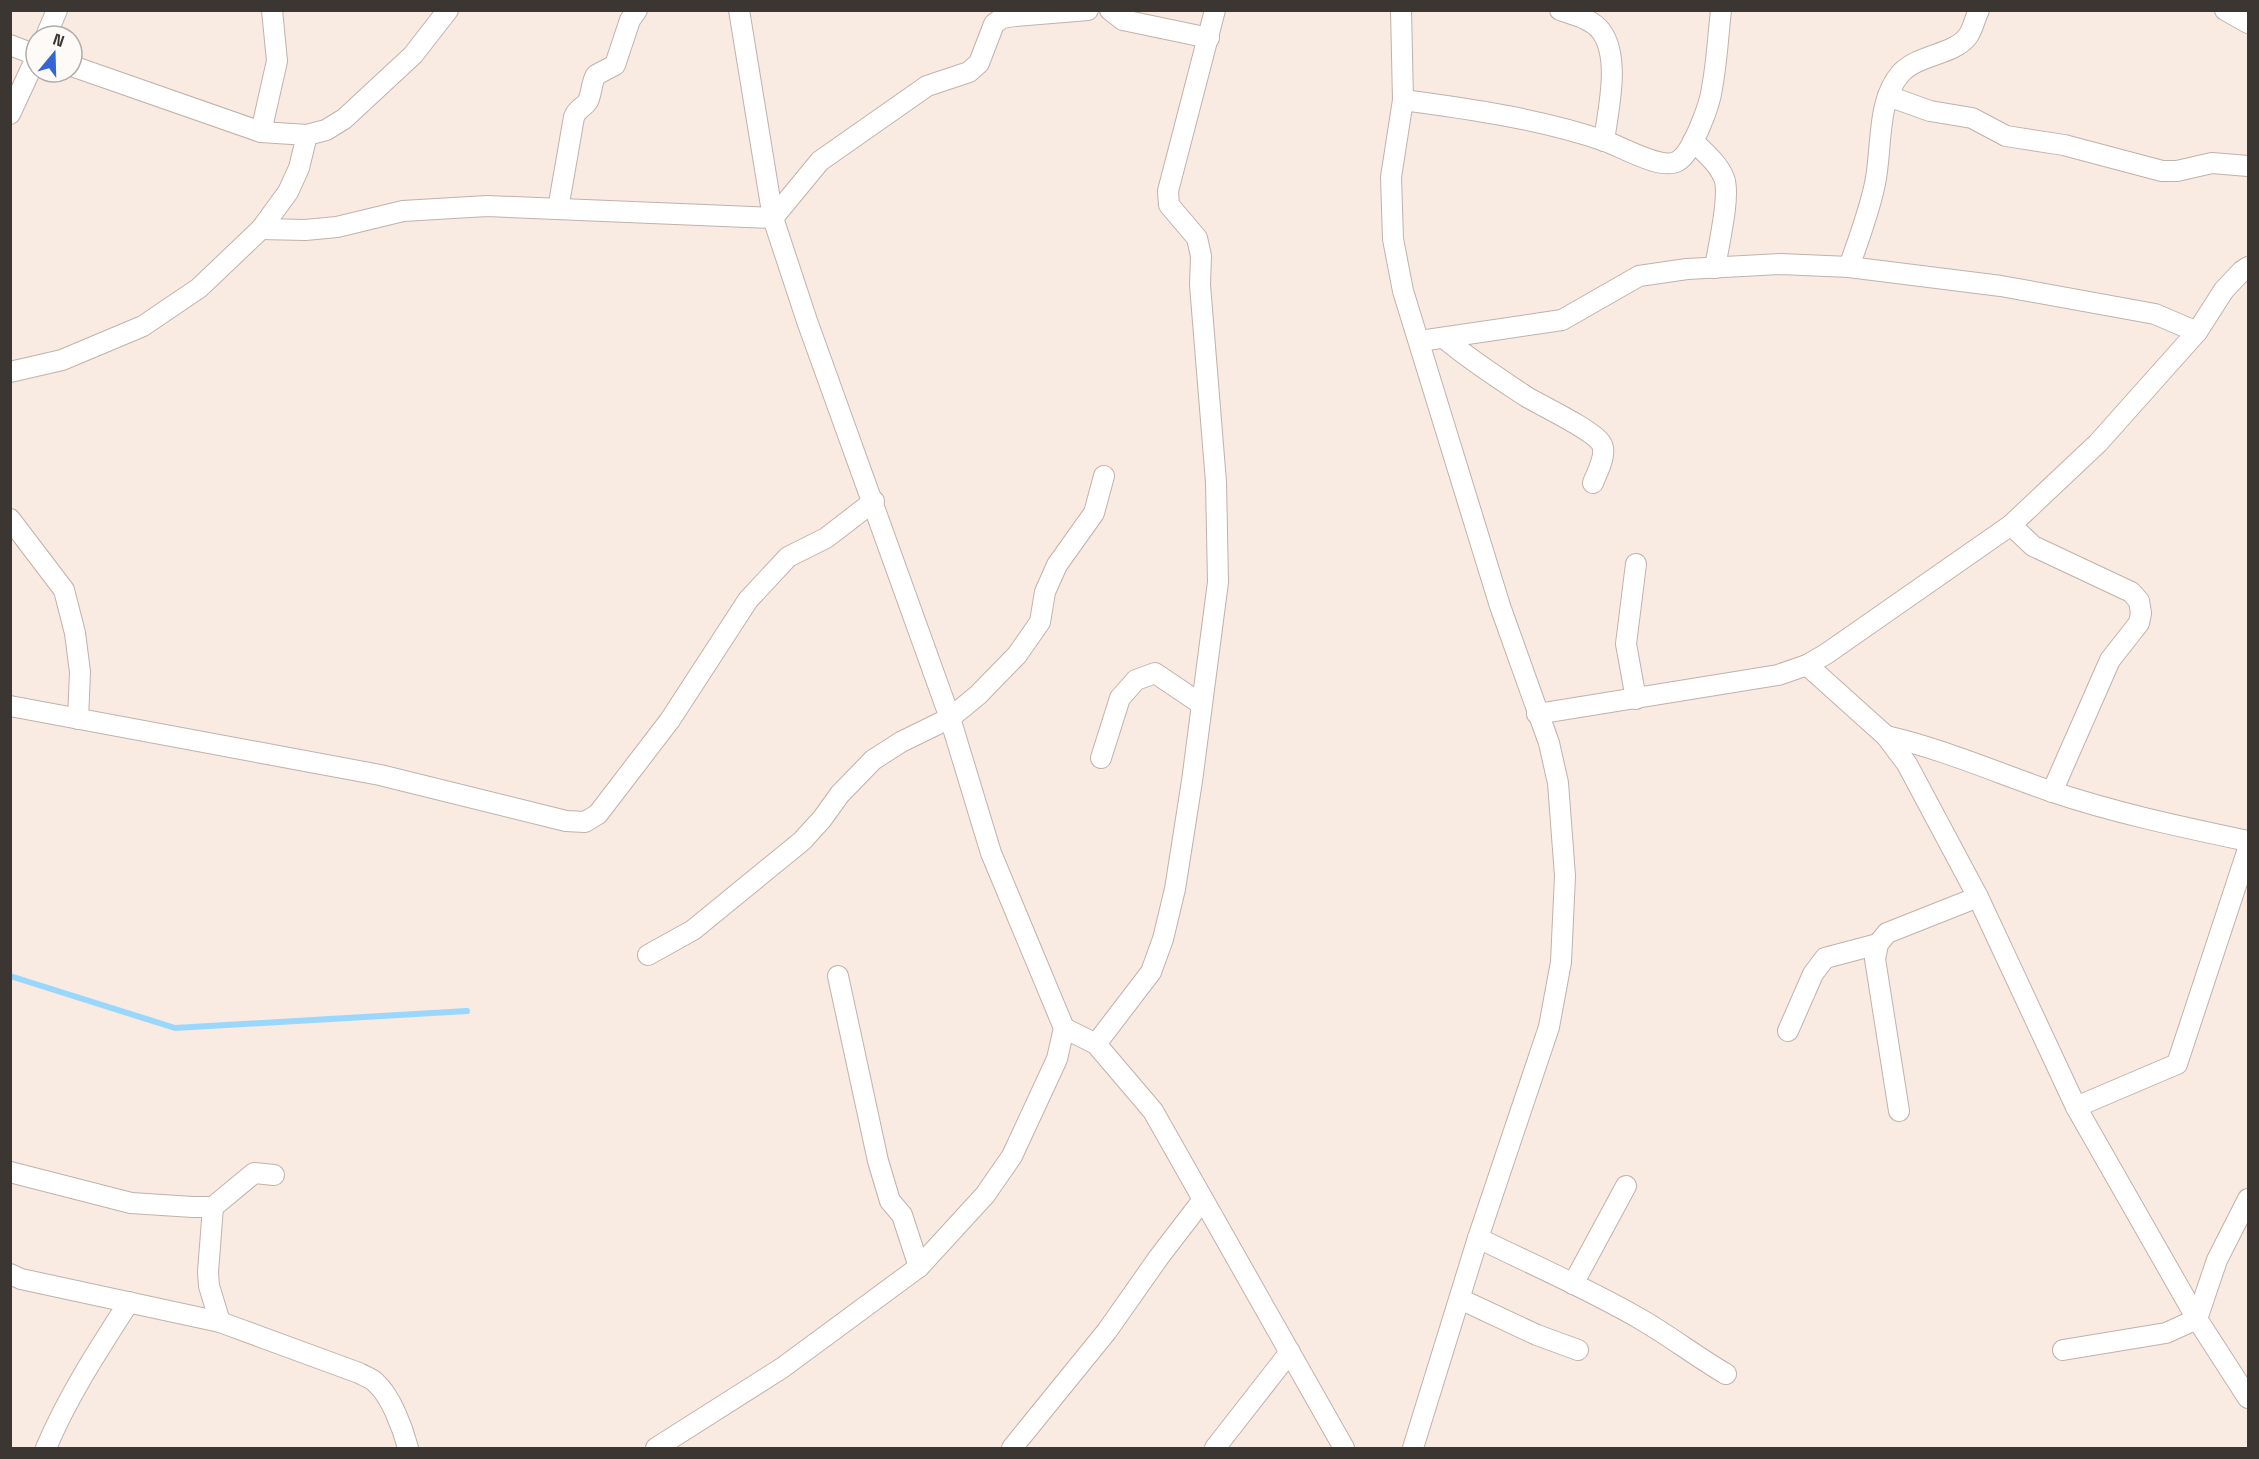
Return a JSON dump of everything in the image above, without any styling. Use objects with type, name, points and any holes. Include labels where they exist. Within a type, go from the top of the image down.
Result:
[{"type":"street","points":[[51,24],[57,10]]},
{"type":"street","points":[[261,132],[277,61],[272,10]]},
{"type":"street","points":[[84,70],[261,132],[307,135],[326,130],[344,119],[413,55],[448,10]]},
{"type":"street","points":[[558,209],[574,117],[589,99],[596,75],[615,65],[630,20],[637,10]]},
{"type":"street","points":[[656,1449],[782,1368],[919,1267],[985,1195],[1012,1156],[1057,1059],[1064,1028],[991,853],[950,718],[807,321],[773,218],[739,10]]},
{"type":"street","points":[[773,218],[820,161],[927,86],[969,72],[979,63],[994,24],[1002,18],[1088,10]]},
{"type":"street","points":[[1110,10],[1123,20],[1209,38]]},
{"type":"street","points":[[1096,1044],[1151,972],[1163,939],[1175,889],[1192,781],[1218,582],[1216,482],[1200,285],[1201,256],[1197,238],[1169,205],[1168,191],[1215,10]]},
{"type":"street","points":[[1401,10],[1403,100],[1391,177],[1394,239],[1403,291],[1500,606],[1549,743],[1558,783],[1565,876],[1561,963],[1549,1027],[1478,1238],[1413,1449]]},
{"type":"street","points":[[1560,10],[1582,17],[1600,30],[1610,49],[1611,86],[1604,141]]},
{"type":"street","points":[[1403,100],[1512,117],[1604,141],[1668,165],[1684,157],[1693,141],[1712,91],[1721,10]]},
{"type":"street","points":[[1850,267],[1875,187],[1888,96],[1901,73],[1922,58],[1959,45],[1969,35],[1978,10]]},
{"type":"street","points":[[2225,10],[2248,22]]},
{"type":"street","points":[[10,45],[24,51]]},
{"type":"street","points":[[10,114],[24,83]]},
{"type":"street","points":[[1888,96],[1930,111],[1971,118],[2006,136],[2064,145],[2162,171],[2177,171],[2212,163],[2248,166]]},
{"type":"street","points":[[10,372],[62,360],[143,326],[199,288],[261,229],[292,184],[299,168],[307,135]]},
{"type":"street","points":[[1693,141],[1715,163],[1725,179],[1726,198],[1715,268]]},
{"type":"street","points":[[261,229],[304,230],[337,227],[403,210],[487,206],[773,218]]},
{"type":"street","points":[[1420,341],[1562,320],[1639,276],[1780,264],[1850,267],[2001,286],[2155,314],[2197,332]]},
{"type":"street","points":[[1537,714],[1778,675],[1808,665],[2012,525],[2098,443],[2197,332],[2224,290],[2248,267]]},
{"type":"street","points":[[1444,338],[1472,361],[1586,431],[1601,443],[1604,453],[1593,483]]},
{"type":"street","points":[[648,955],[693,930],[802,841],[840,794],[873,760],[901,742],[950,718],[978,695],[1017,655],[1040,622],[1045,592],[1057,565],[1094,513],[1104,476]]},
{"type":"street","points":[[10,706],[380,775],[566,820],[585,822],[598,814],[670,720],[748,600],[788,557],[826,538],[873,501]]},
{"type":"street","points":[[10,519],[64,590],[75,633],[80,672],[78,719]]},
{"type":"street","points":[[2012,525],[2033,546],[2131,592],[2139,602],[2141,613],[2139,623],[2110,660],[2052,792]]},
{"type":"street","points":[[1636,564],[1626,644],[1636,699]]},
{"type":"street","points":[[1808,665],[1886,736],[1907,764],[1978,897],[2076,1107],[2197,1319],[2248,1398]]},
{"type":"street","points":[[1101,758],[1120,698],[1136,680],[1155,673],[1201,704]]},
{"type":"street","points":[[1886,736],[1923,744],[2052,792],[2150,821],[2248,841]]},
{"type":"street","points":[[2076,1107],[2176,1064],[2248,849]]},
{"type":"street","points":[[1899,1111],[1875,958],[1878,944],[1887,933],[1978,897]]},
{"type":"street","points":[[1788,1031],[1813,974],[1825,958],[1878,944]]},
{"type":"street","points":[[838,976],[878,1161],[890,1201],[902,1215],[919,1267]]},
{"type":"street","points":[[1064,1028],[1096,1044],[1153,1111],[1344,1449]]},
{"type":"street","points":[[10,1172],[131,1203],[213,1207],[254,1173],[274,1175]]},
{"type":"street","points":[[1573,1284],[1626,1186]]},
{"type":"street","points":[[2063,1350],[2166,1333],[2197,1319],[2217,1260],[2248,1199]]},
{"type":"street","points":[[1012,1449],[1107,1331],[1158,1257],[1202,1201]]},
{"type":"street","points":[[213,1207],[208,1272],[209,1286],[220,1322]]},
{"type":"street","points":[[1478,1238],[1643,1320],[1694,1356],[1726,1374]]},
{"type":"street","points":[[10,1274],[21,1279],[220,1322],[311,1353],[359,1373],[376,1383],[401,1422],[408,1449]]},
{"type":"street","points":[[1460,1299],[1537,1335],[1578,1350]]},
{"type":"street","points":[[46,1449],[62,1411],[87,1366],[129,1302]]},
{"type":"street","points":[[1215,1449],[1290,1352]]},
{"type":"waterway","points":[[10,976],[175,1028],[467,1011]]}]
